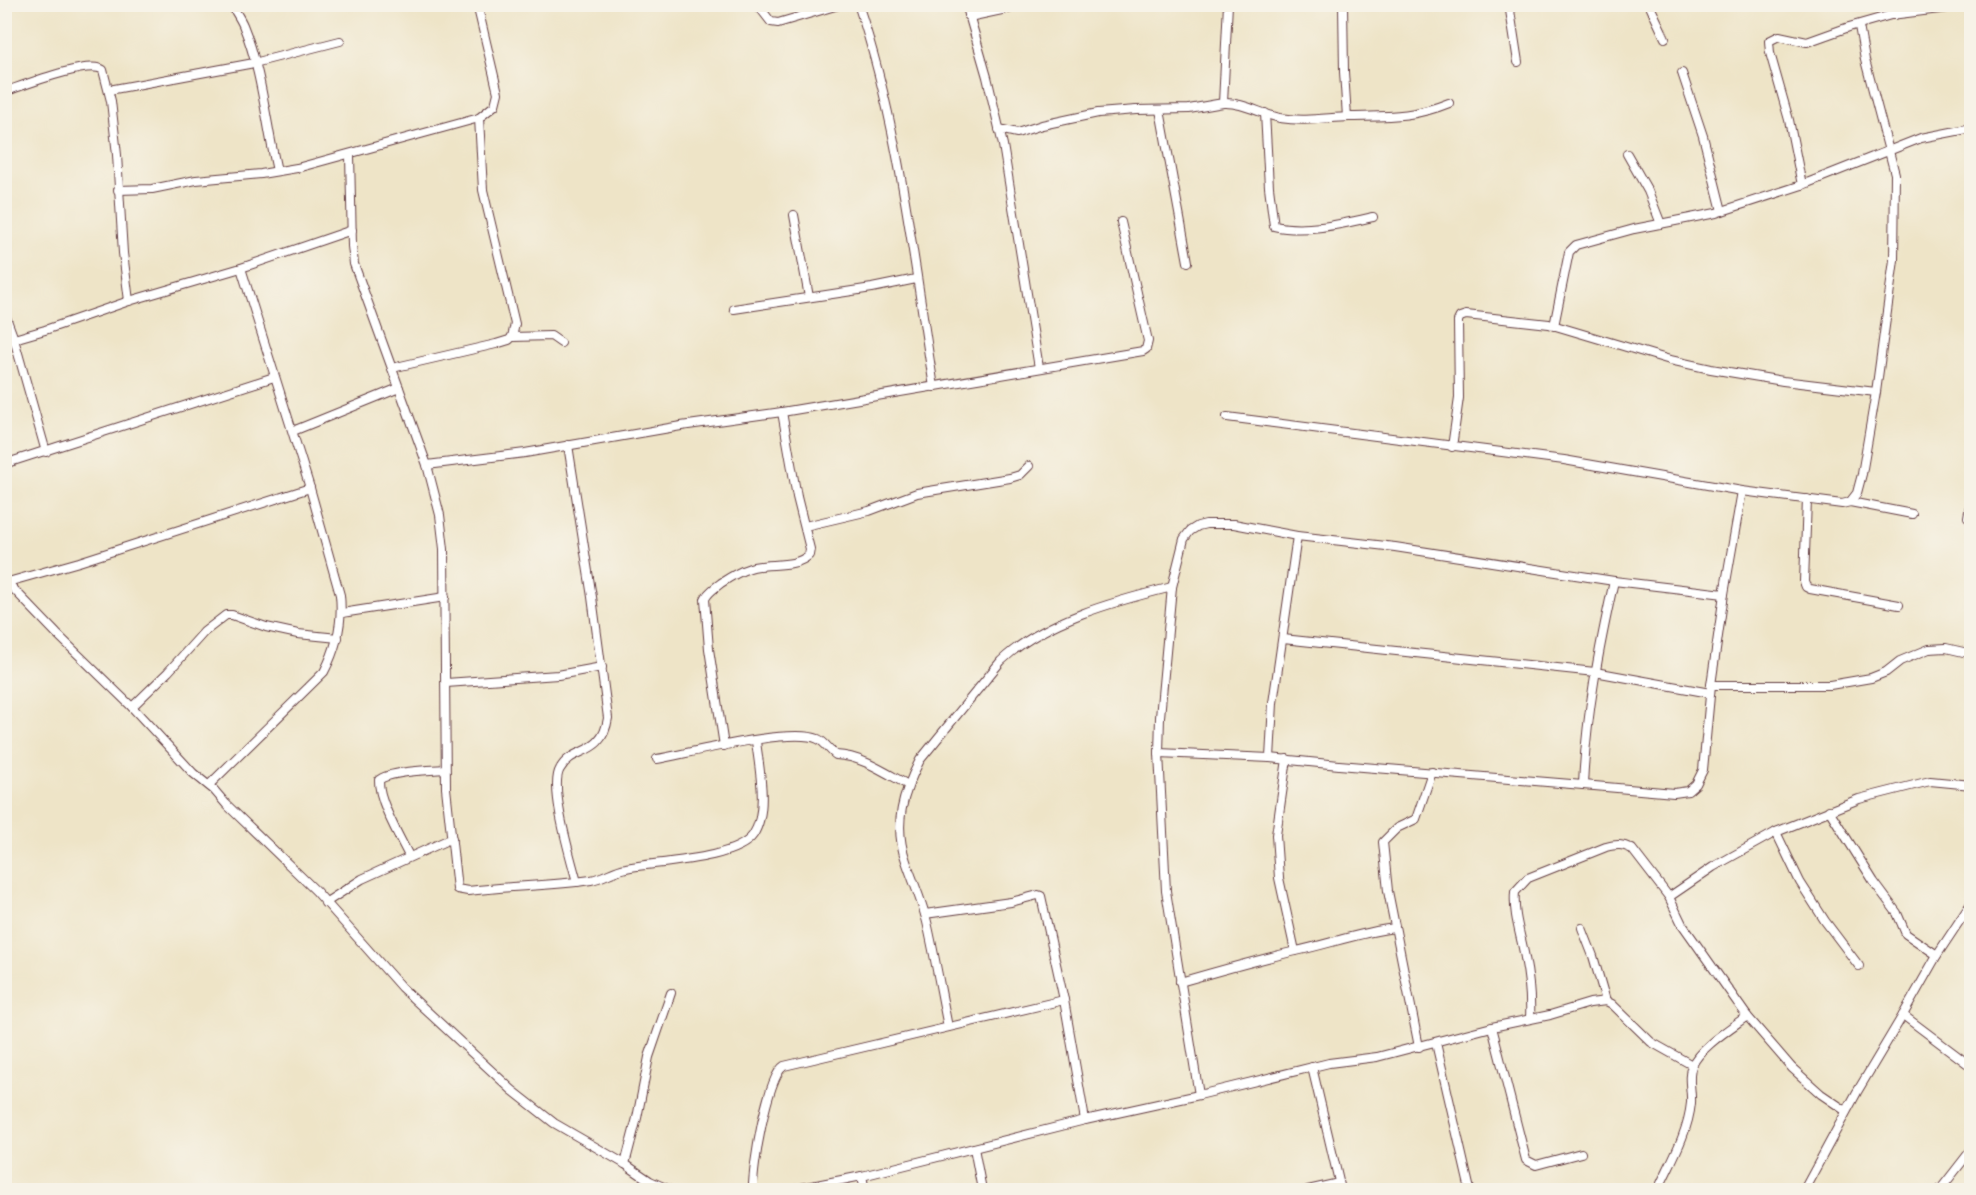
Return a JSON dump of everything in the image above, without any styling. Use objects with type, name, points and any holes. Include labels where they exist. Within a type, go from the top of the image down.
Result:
[{"type":"street","points":[[231,4],[243,23],[263,95],[277,171]]},
{"type":"street","points":[[118,190],[152,189],[196,180],[297,168],[479,118],[495,105],[498,93],[477,4]]},
{"type":"street","points":[[757,4],[771,22],[778,23],[842,4]]},
{"type":"street","points":[[858,4],[884,92],[912,240],[916,279],[934,387]]},
{"type":"street","points":[[966,4],[987,77],[1003,146],[1039,368]]},
{"type":"street","points":[[969,17],[1030,4]]},
{"type":"street","points":[[1222,103],[1228,4]]},
{"type":"street","points":[[1343,4],[1347,117]]},
{"type":"street","points":[[1509,4],[1518,62]]},
{"type":"street","points":[[1649,4],[1665,38]]},
{"type":"street","points":[[1892,4],[1894,15]]},
{"type":"street","points":[[1802,185],[1791,127],[1769,41],[1779,36],[1807,42],[1849,27],[1894,15],[1971,5]]},
{"type":"street","points":[[1850,502],[1857,493],[1862,474],[1894,260],[1895,174],[1865,60],[1859,26]]},
{"type":"street","points":[[109,90],[254,63],[340,41]]},
{"type":"street","points":[[4,92],[56,74],[94,66],[103,70],[109,90],[117,155],[118,190],[129,301]]},
{"type":"street","points":[[1682,73],[1703,136],[1722,211]]},
{"type":"street","points":[[1003,146],[1017,133],[1098,113],[1189,109],[1222,103],[1237,104],[1298,121],[1405,116],[1449,103]]},
{"type":"street","points":[[1160,110],[1188,262]]},
{"type":"street","points":[[1265,113],[1269,187],[1274,226],[1321,227],[1373,217]]},
{"type":"street","points":[[479,118],[483,190],[514,324],[512,337]]},
{"type":"street","points":[[1554,326],[1572,248],[1604,236],[1722,211],[1802,185],[1922,138],[1971,128]]},
{"type":"street","points":[[999,129],[1017,133]]},
{"type":"street","points":[[350,154],[354,264],[427,465],[438,502],[443,535],[445,769],[456,886],[460,890],[577,882],[595,879],[625,868],[670,863],[731,850],[753,836],[759,821],[761,802],[756,741]]},
{"type":"street","points":[[1627,154],[1648,192],[1661,224]]},
{"type":"street","points":[[794,215],[809,297]]},
{"type":"street","points":[[427,465],[491,458],[1135,354],[1146,348],[1148,341],[1121,222]]},
{"type":"street","points":[[14,339],[129,301],[241,268],[352,230]]},
{"type":"street","points":[[209,785],[324,672],[334,652],[342,613],[340,595],[310,488],[241,268]]},
{"type":"street","points":[[734,309],[916,279]]},
{"type":"street","points":[[4,312],[14,339],[46,452]]},
{"type":"street","points":[[1452,447],[1459,398],[1458,321],[1460,316],[1466,315],[1554,326],[1670,360],[1783,381],[1876,392]]},
{"type":"street","points":[[392,368],[496,344],[512,337],[550,336],[561,344]]},
{"type":"street","points":[[4,464],[274,377]]},
{"type":"street","points":[[293,431],[399,388]]},
{"type":"street","points":[[724,746],[709,649],[705,599],[711,590],[751,567],[794,563],[809,555],[810,549],[789,462],[782,412]]},
{"type":"street","points":[[1227,417],[1564,460],[1742,491],[1842,504],[1850,502],[1912,514]]},
{"type":"street","points":[[568,445],[607,704],[606,728],[596,744],[565,762],[558,771],[556,779],[558,800],[577,882]]},
{"type":"street","points":[[805,526],[869,511],[917,493],[1010,478],[1020,475],[1029,466]]},
{"type":"street","points":[[310,488],[79,562],[6,580],[57,634],[132,707],[189,769],[209,785],[316,891],[401,987],[512,1090],[554,1123],[670,1191]]},
{"type":"street","points":[[1160,753],[1287,759],[1657,793],[1688,791],[1696,784],[1703,770],[1710,689],[1742,491]]},
{"type":"street","points":[[1968,517],[1971,494]]},
{"type":"street","points":[[1807,499],[1804,582],[1806,587],[1899,605]]},
{"type":"street","points":[[1199,1095],[1166,891],[1160,753],[1160,717],[1173,587],[1184,539],[1198,526],[1234,524],[1297,536],[1395,547],[1614,581],[1724,594]]},
{"type":"street","points":[[1269,758],[1273,703],[1297,536]]},
{"type":"street","points":[[1583,785],[1584,758],[1595,672],[1602,628],[1614,581]]},
{"type":"street","points":[[948,1027],[925,914],[905,860],[901,839],[899,814],[908,785],[920,760],[1000,661],[1013,649],[1058,625],[1116,601],[1173,587]]},
{"type":"street","points":[[342,613],[445,597]]},
{"type":"street","points":[[132,707],[204,632],[226,615],[298,634],[338,638]]},
{"type":"street","points":[[1283,639],[1595,672],[1710,689],[1830,685],[1871,678],[1886,672],[1900,661],[1929,649],[1946,648],[1971,654]]},
{"type":"street","points":[[446,683],[558,675],[602,667]]},
{"type":"street","points":[[657,759],[769,737],[810,737],[817,739],[836,754],[864,762],[908,785]]},
{"type":"street","points":[[1287,759],[1276,836],[1278,878],[1295,951]]},
{"type":"street","points":[[409,856],[389,813],[379,780],[392,775],[445,769]]},
{"type":"street","points":[[1419,1047],[1395,928],[1383,842],[1397,828],[1416,819],[1432,772]]},
{"type":"street","points":[[1669,897],[1713,867],[1776,832],[1828,810],[1859,799],[1930,781],[1971,785]]},
{"type":"street","points":[[1828,810],[1897,914],[1906,934],[1937,955]]},
{"type":"street","points":[[1776,832],[1800,882],[1825,921],[1859,966]]},
{"type":"street","points":[[325,903],[362,879],[452,838]]},
{"type":"street","points":[[1530,1019],[1531,996],[1515,916],[1515,892],[1528,878],[1606,847],[1624,844],[1632,849],[1669,897],[1682,924],[1747,1016],[1792,1068],[1821,1095],[1846,1111]]},
{"type":"street","points":[[925,914],[1041,896],[1064,1000],[1085,1120]]},
{"type":"street","points":[[1804,1191],[1846,1111],[1937,955],[1968,918],[1971,902]]},
{"type":"street","points":[[1180,982],[1272,956],[1376,930],[1395,928]]},
{"type":"street","points":[[1582,928],[1606,1001]]},
{"type":"street","points":[[625,1164],[638,1118],[649,1057],[671,993]]},
{"type":"street","points":[[753,1191],[755,1160],[771,1088],[779,1069],[802,1061],[1064,1000]]},
{"type":"street","points":[[790,1191],[862,1176],[1085,1120],[1312,1067],[1377,1057],[1590,1003],[1606,1001],[1612,1004],[1651,1042],[1692,1065]]},
{"type":"street","points":[[1903,1015],[1971,1067]]},
{"type":"street","points":[[1658,1191],[1687,1124],[1691,1103],[1692,1065],[1704,1050],[1747,1016]]},
{"type":"street","points":[[1492,1027],[1526,1160],[1536,1165],[1581,1153]]},
{"type":"street","points":[[1436,1043],[1470,1191]]},
{"type":"street","points":[[1308,1191],[1340,1187],[1312,1067]]},
{"type":"street","points":[[974,1148],[982,1191]]},
{"type":"street","points":[[1940,1191],[1971,1149]]},
{"type":"street","points":[[862,1176],[865,1191]]}]
